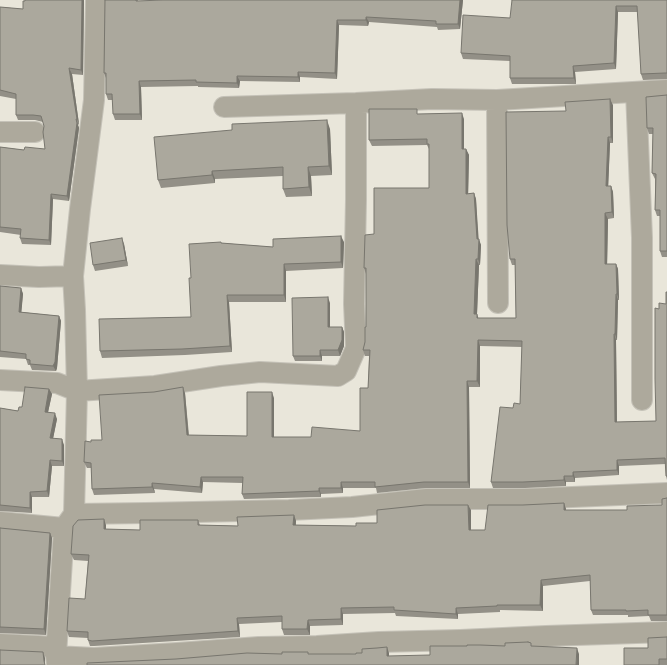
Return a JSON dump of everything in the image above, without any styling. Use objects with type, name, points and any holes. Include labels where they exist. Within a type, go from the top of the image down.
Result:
[{"type":"street","points":[[56,656],[69,521],[77,391],[73,276],[94,100],[96,0]]},
{"type":"street","points":[[224,107],[432,99],[497,100],[667,90]]},
{"type":"street","points":[[636,92],[642,238],[642,400]]},
{"type":"street","points":[[497,100],[498,303]]},
{"type":"street","points":[[0,380],[56,383],[77,391],[155,386],[260,372],[338,376],[346,371],[356,348],[354,304],[356,103]]},
{"type":"street","points":[[0,132],[34,132]]},
{"type":"street","points":[[0,275],[39,277],[73,276]]},
{"type":"street","points":[[0,522],[69,521],[153,513],[352,507],[427,499],[525,499],[667,493]]},
{"type":"street","points":[[0,644],[56,656],[94,658],[259,647],[667,632]]},
{"type":"building","points":[[82,0],[81,70],[69,68],[77,123],[67,196],[51,194],[49,240],[20,238],[21,229],[0,227],[0,147],[24,150],[25,147],[45,149],[43,132],[44,126],[41,116],[16,115],[16,94],[0,90],[0,7],[23,9],[23,1]]},
{"type":"building","points":[[105,0],[460,0],[458,24],[436,24],[436,21],[366,17],[366,20],[337,20],[335,73],[298,72],[298,77],[237,76],[237,83],[196,82],[196,80],[139,81],[140,114],[113,114],[112,94],[106,94],[106,73],[104,73]]},
{"type":"building","points":[[512,0],[667,0],[667,73],[641,74],[637,6],[616,6],[614,63],[573,66],[574,78],[510,78],[510,56],[461,53],[463,15],[510,18]]},
{"type":"building","points":[[667,95],[667,251],[660,251],[660,210],[655,210],[656,174],[652,173],[653,128],[647,128],[646,97]]},
{"type":"building","points":[[610,99],[611,137],[608,137],[606,186],[611,186],[612,212],[605,213],[605,264],[616,264],[617,294],[614,334],[615,422],[656,421],[655,308],[659,309],[659,303],[666,304],[667,292],[667,476],[665,458],[617,460],[617,470],[573,472],[573,476],[564,476],[564,480],[491,482],[500,407],[513,408],[514,403],[520,404],[522,341],[478,340],[477,381],[467,381],[468,482],[424,482],[375,487],[375,482],[341,482],[341,488],[319,488],[319,491],[242,494],[243,477],[201,477],[200,487],[152,483],[152,487],[92,489],[91,463],[84,462],[85,441],[91,442],[91,440],[102,440],[99,395],[154,392],[183,387],[187,435],[247,436],[247,392],[272,392],[272,437],[311,437],[312,427],[360,431],[360,388],[368,388],[370,350],[363,350],[366,327],[366,268],[364,268],[365,235],[374,234],[374,188],[429,188],[429,144],[427,144],[427,139],[369,140],[369,109],[417,109],[417,114],[462,113],[462,149],[466,149],[466,194],[474,193],[477,239],[479,239],[478,259],[476,259],[474,314],[477,314],[477,318],[516,318],[515,259],[510,259],[507,225],[506,112],[566,111],[565,102]]},
{"type":"building","points":[[327,120],[329,166],[308,167],[309,187],[283,189],[283,167],[212,171],[212,175],[158,180],[154,137],[232,130],[232,124]]},
{"type":"building","points":[[341,236],[341,262],[284,264],[284,295],[227,295],[230,346],[100,351],[99,319],[191,317],[189,244],[221,242],[273,247],[273,239]]},
{"type":"building","points":[[122,238],[126,260],[93,265],[90,243]]},
{"type":"building","points":[[0,286],[21,288],[19,312],[59,316],[55,362],[53,366],[30,364],[30,360],[26,359],[26,354],[0,351]]},
{"type":"building","points":[[328,297],[328,327],[342,327],[342,340],[338,350],[320,350],[320,356],[293,356],[292,298]]},
{"type":"building","points":[[25,387],[49,389],[45,412],[55,413],[50,438],[62,439],[62,461],[50,460],[47,491],[30,492],[30,508],[0,505],[0,408],[18,411],[19,407],[22,407]]},
{"type":"building","points":[[667,498],[667,615],[648,615],[648,610],[591,610],[590,575],[541,580],[540,605],[497,605],[456,608],[456,614],[394,610],[394,607],[341,608],[341,619],[308,620],[307,629],[282,629],[282,616],[237,618],[238,631],[92,641],[88,640],[88,632],[67,631],[69,598],[85,599],[89,555],[71,554],[73,526],[78,520],[104,519],[104,529],[140,530],[140,520],[198,520],[198,525],[238,526],[237,517],[294,515],[293,525],[356,526],[356,523],[377,523],[377,510],[425,505],[468,505],[469,530],[485,530],[488,505],[564,503],[564,510],[627,510],[627,506],[662,505],[662,499]]},
{"type":"building","points":[[0,528],[50,533],[44,629],[0,627]]},
{"type":"building","points":[[667,637],[667,659],[659,659],[659,665],[624,665],[624,648],[648,648],[648,638]]},
{"type":"building","points":[[505,643],[531,643],[531,646],[577,648],[576,665],[87,665],[87,663],[176,659],[247,653],[282,654],[282,652],[308,652],[308,654],[356,654],[362,653],[362,649],[387,647],[387,656],[430,655],[430,646],[505,646]]},
{"type":"building","points":[[0,650],[43,652],[45,665],[0,665]]}]
